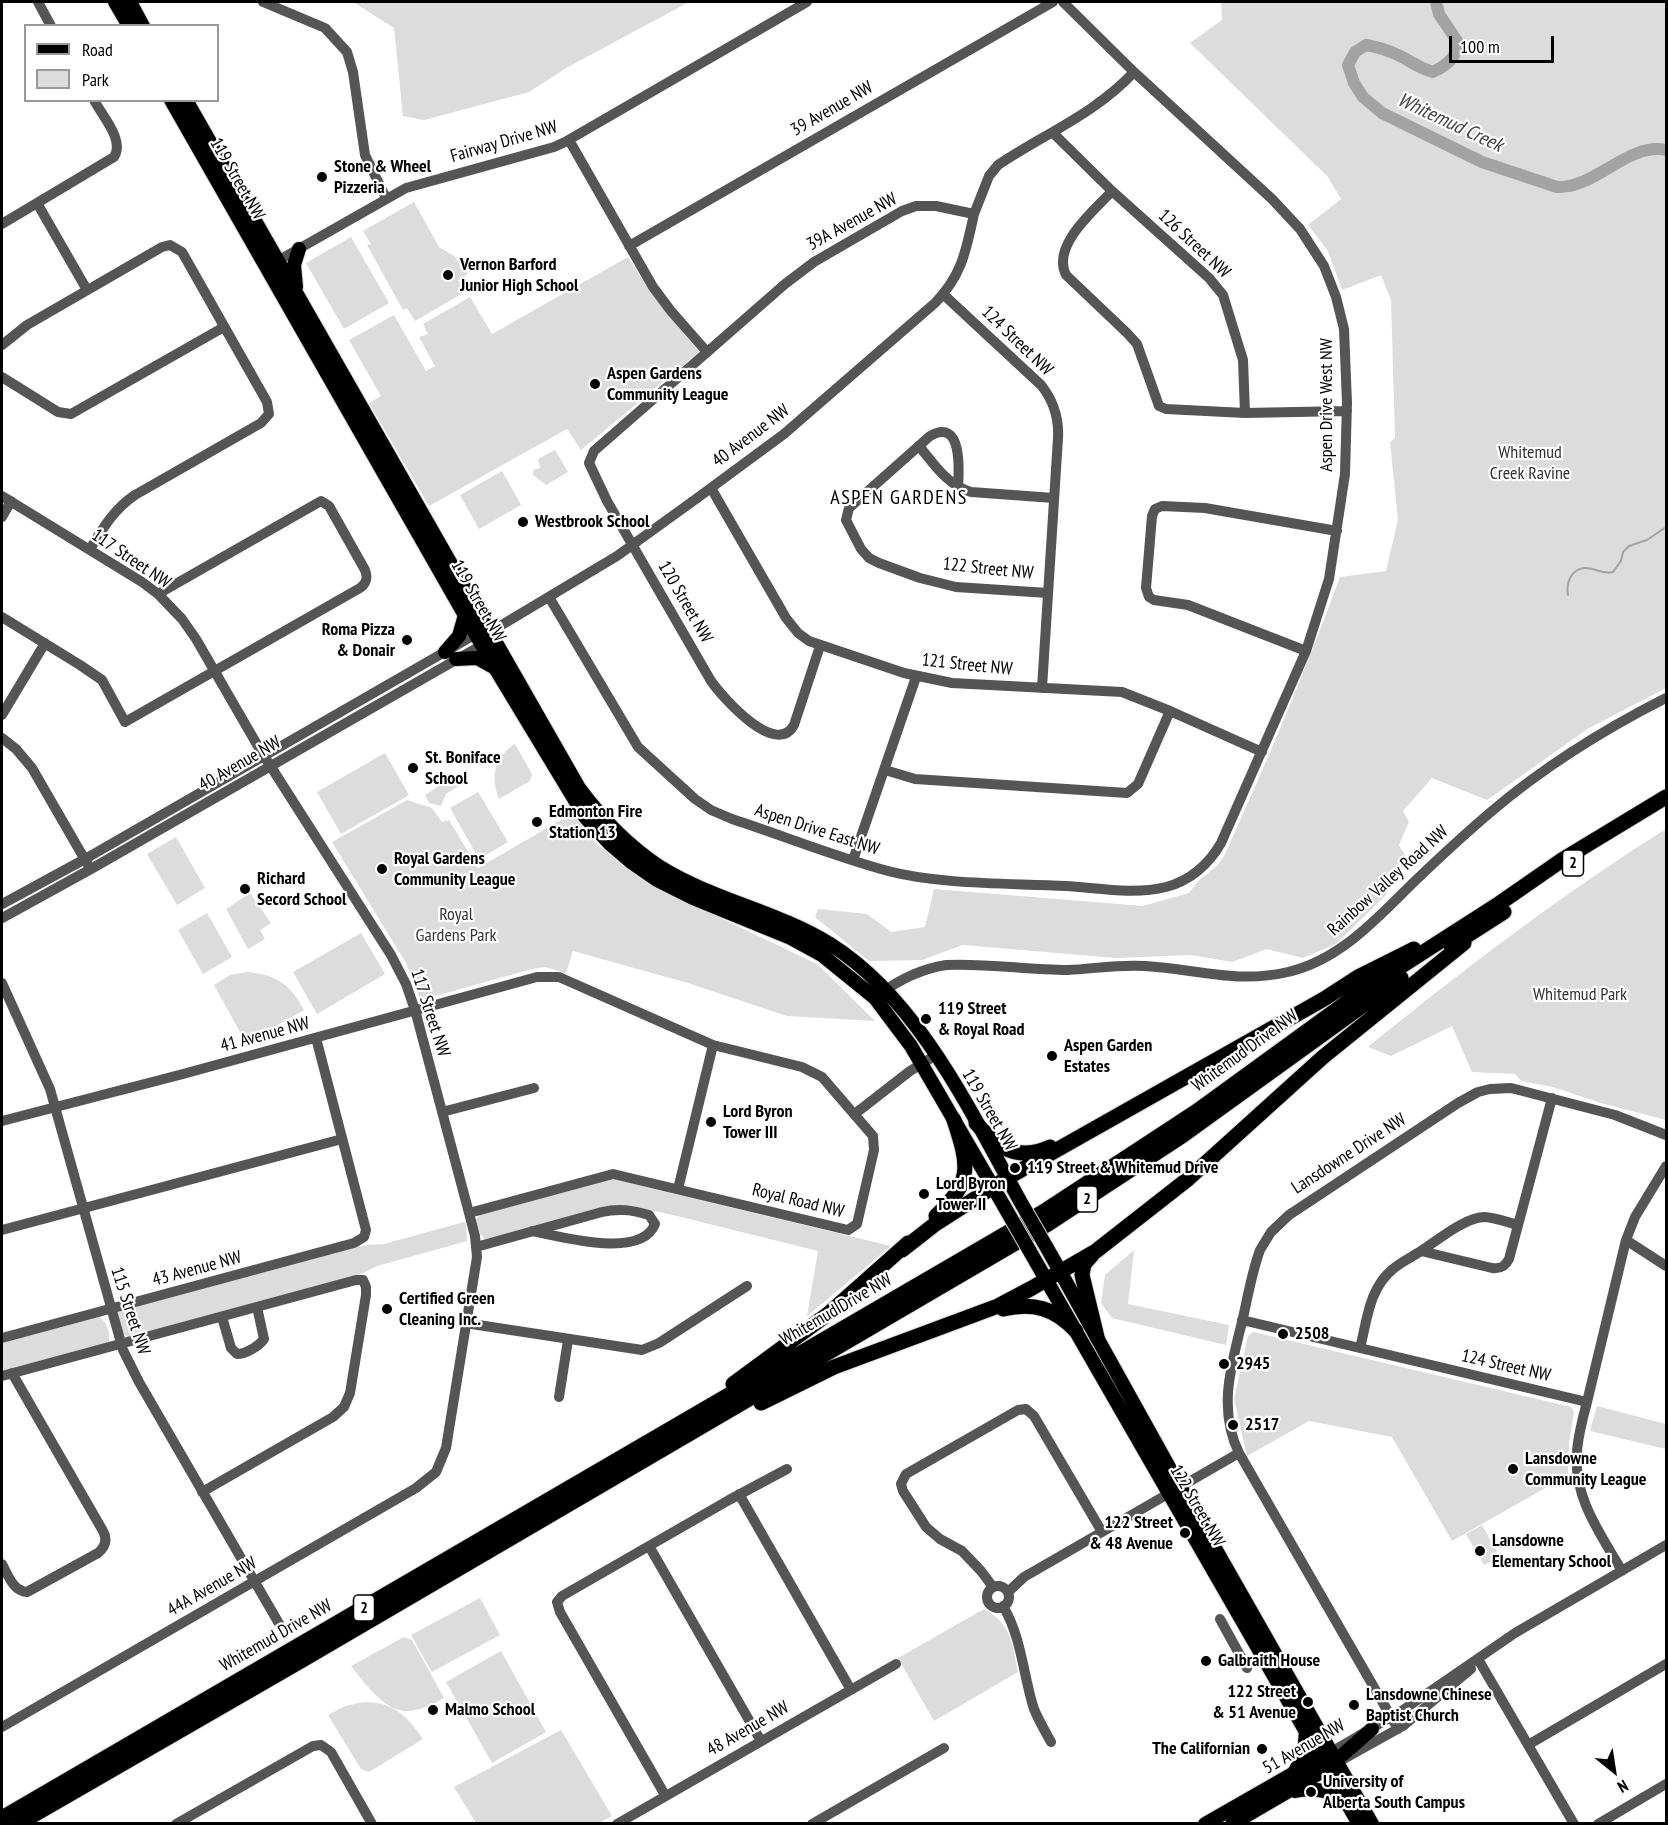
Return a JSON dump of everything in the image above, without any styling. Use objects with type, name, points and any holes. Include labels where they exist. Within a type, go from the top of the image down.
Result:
[{"type":"highway","name":"Whitemud Drive NW","points":[[1483,921],[1562,860],[1666,797]]},
{"type":"highway","name":"Whitemud Drive NW","points":[[18,1824],[669,1438],[1043,1212],[1197,1111],[1346,1002],[1483,921],[1666,804]]},
{"type":"highway","points":[[669,1438],[828,1314],[934,1225],[1007,1178],[1323,999],[1358,976],[1483,921]]},
{"type":"highway","points":[[669,1438],[728,1420],[834,1367],[979,1313],[1020,1295],[1096,1251],[1188,1179],[1323,1057],[1483,921]]},
{"type":"highway","points":[[902,1250],[947,1206],[960,1189],[966,1171],[954,1120]]},
{"type":"highway","points":[[976,1123],[999,1146],[1013,1152],[1029,1153],[1048,1148],[1108,1121]]},
{"type":"highway","points":[[1096,1251],[1084,1264],[1082,1275],[1097,1337]]},
{"type":"highway","points":[[979,1313],[1019,1305],[1034,1306],[1054,1312],[1076,1331]]},
{"type":"highway","name":"Whitemud Drive NW","points":[[2,1818],[669,1438]]},
{"type":"main road","points":[[115,2],[128,24]]},
{"type":"main road","points":[[130,2],[143,24]]},
{"type":"main road","name":"119 Street NW","points":[[172,102],[272,264],[298,295],[483,637],[579,788],[619,835],[662,868],[798,927],[857,963],[880,994],[1004,1206]]},
{"type":"main road","name":"119 Street NW","points":[[187,102],[272,264],[465,615],[483,637],[495,668],[585,818],[617,850],[657,880],[693,898],[791,938],[822,955],[907,1014],[936,1055],[1051,1255]]},
{"type":"main road","points":[[298,295],[294,269],[299,249]]},
{"type":"main road","points":[[465,615],[451,655],[477,658],[495,668]]},
{"type":"main road","name":"122 Street NW","points":[[1004,1206],[1036,1262],[1054,1276],[1097,1337],[1175,1490],[1306,1730],[1372,1824]]},
{"type":"main road","name":"122 Street NW","points":[[1051,1255],[1054,1276],[1076,1331],[1175,1490],[1329,1760],[1359,1824]]},
{"type":"main road","points":[[1258,1809],[1363,1738],[1372,1729]]},
{"type":"main road","points":[[1294,1773],[1304,1755],[1306,1730]]},
{"type":"main road","name":"51 Avenue NW","points":[[1205,1824],[1294,1773],[1329,1760]]},
{"type":"main road","name":"51 Avenue NW","points":[[1232,1824],[1284,1794],[1329,1760]]},
{"type":"main road","points":[[1284,1794],[1312,1789],[1345,1798]]},
{"type":"street","points":[[38,2],[50,24]]},
{"type":"street","points":[[263,2],[325,28],[347,52],[353,72],[364,154],[386,198]]},
{"type":"street","name":"Fairway Drive NW","points":[[272,264],[386,198],[418,184],[548,149],[568,140],[807,2]]},
{"type":"street","name":"39 Avenue NW","points":[[629,246],[1053,2]]},
{"type":"street","name":"Aspen Drive West NW","points":[[1063,2],[1134,72],[1282,209],[1300,229],[1319,256],[1336,297],[1344,329],[1347,411],[1345,474],[1326,589],[1306,651],[1217,851],[1199,870],[1184,880]]},
{"type":"street","points":[[975,214],[988,176],[998,165],[1095,108],[1134,72]]},
{"type":"street","points":[[2,224],[109,162],[118,150],[115,137],[95,102]]},
{"type":"street","name":"126 Street NW","points":[[1053,133],[1112,191],[1209,278],[1223,295],[1243,360],[1245,413]]},
{"type":"street","points":[[568,140],[663,301],[707,352]]},
{"type":"street","points":[[1112,191],[1070,238],[1064,256],[1063,269],[1068,278],[1137,344],[1157,403],[1166,409],[1245,413],[1347,411]]},
{"type":"street","points":[[37,203],[87,290]]},
{"type":"street","name":"39A Avenue NW","points":[[594,451],[804,269],[902,211],[916,206],[929,205],[975,214]]},
{"type":"street","name":"40 Avenue NW","points":[[2,904],[267,760],[483,637],[633,544],[810,412],[944,295],[962,266],[975,214]]},
{"type":"street","points":[[2,345],[27,325],[87,290],[162,247],[174,246],[182,252],[267,402],[269,414],[261,423],[123,503],[110,517],[90,549]]},
{"type":"street","name":"124 Street NW","points":[[944,295],[1041,386],[1051,401],[1057,419],[1058,438],[1054,498]]},
{"type":"street","points":[[2,377],[66,415],[76,412],[224,327]]},
{"type":"street","points":[[958,488],[959,450],[947,434],[938,433],[930,436],[919,446],[947,479],[958,488],[971,492],[1054,498],[1042,688]]},
{"type":"street","name":"122 Street NW","points":[[919,446],[849,508],[845,517],[861,549],[869,558],[879,563],[920,578],[956,587],[1048,593]]},
{"type":"street","name":"120 Street NW","points":[[594,451],[589,463],[607,501],[711,681],[739,713],[756,726],[779,736],[789,733],[794,725],[820,646]]},
{"type":"street","name":"121 Street NW","points":[[711,488],[790,624],[803,637],[820,646],[916,677],[952,683],[1122,692],[1262,752]]},
{"type":"street","points":[[2,517],[6,499]]},
{"type":"street","name":"117 Street NW","points":[[6,499],[142,582],[158,594],[190,630],[267,760],[391,955],[406,984],[415,1010],[476,1247],[475,1268],[446,1448],[436,1472]]},
{"type":"street","points":[[2,617],[80,664],[102,680],[125,722],[360,588],[367,580],[365,570],[329,506],[321,501],[158,594]]},
{"type":"street","points":[[1306,651],[1193,606],[1154,600],[1149,597],[1146,588],[1151,520],[1155,509],[1166,506],[1205,508],[1337,531]]},
{"type":"street","name":"Aspen Drive East NW","points":[[549,597],[634,742],[643,753],[695,799],[711,810],[853,860],[904,874],[988,882],[1144,891],[1166,887],[1184,880]]},
{"type":"street","points":[[2,716],[45,644]]},
{"type":"street","points":[[853,860],[916,677]]},
{"type":"street","name":"Rainbow Valley Road NW","points":[[880,994],[926,969],[946,965],[1068,970],[1142,966],[1230,978],[1269,976],[1300,968],[1323,959],[1349,943],[1459,840],[1534,778],[1571,752],[1666,698]]},
{"type":"street","points":[[885,771],[915,778],[1123,793],[1132,791],[1138,784],[1170,711]]},
{"type":"street","points":[[2,738],[16,749],[32,768],[91,869]]},
{"type":"street","name":"40 Avenue NW","points":[[2,918],[91,869],[267,760]]},
{"type":"street","name":"41 Avenue NW","points":[[2,1121],[537,977]]},
{"type":"street","name":"Royal Road NW","points":[[469,1213],[613,1174],[848,1230],[857,1224],[874,1150],[873,1136],[856,1113],[822,1077],[802,1067],[713,1045],[559,977],[537,977]]},
{"type":"street","name":"115 Street NW","points":[[2,983],[43,1072],[56,1107],[120,1344],[139,1382],[281,1627]]},
{"type":"street","points":[[2,1230],[342,1139],[316,1038]]},
{"type":"street","points":[[678,1189],[713,1045]]},
{"type":"street","points":[[856,1113],[936,1055]]},
{"type":"street","points":[[442,1112],[534,1088]]},
{"type":"street","name":"Lansdowne Drive NW","points":[[1398,1729],[1239,1453],[1230,1427],[1227,1394],[1230,1372],[1260,1250],[1275,1227],[1296,1209],[1478,1092],[1511,1088],[1615,1115],[1666,1135]]},
{"type":"street","points":[[1421,1251],[1497,1269],[1503,1267],[1509,1259],[1552,1098]]},
{"type":"street","name":"43 Avenue NW","points":[[2,1338],[354,1243],[364,1237],[366,1230],[342,1139]]},
{"type":"street","points":[[1622,1571],[1591,1516],[1580,1490],[1576,1451],[1626,1240],[1635,1217],[1666,1166]]},
{"type":"street","points":[[476,1247],[532,1231],[615,1209],[649,1215],[655,1224],[648,1233],[636,1240],[613,1245],[532,1231]]},
{"type":"street","points":[[1360,1348],[1371,1301],[1378,1285],[1392,1269],[1475,1218],[1488,1217],[1518,1225]]},
{"type":"street","points":[[1626,1240],[1666,1266]]},
{"type":"street","points":[[2,1564],[15,1587],[24,1592],[34,1590],[98,1553],[105,1544],[104,1531],[7,1374],[363,1280],[366,1295],[350,1393],[344,1407],[333,1417],[202,1492]]},
{"type":"street","points":[[465,1323],[646,1350],[659,1344],[747,1286]]},
{"type":"street","points":[[222,1317],[231,1348],[237,1354],[242,1354],[260,1344],[264,1339],[256,1307]]},
{"type":"street","name":"124 Street NW","points":[[1242,1320],[1587,1402]]},
{"type":"street","points":[[559,1397],[568,1340]]},
{"type":"street","points":[[993,1587],[962,1551],[940,1539],[926,1527],[903,1491],[901,1481],[906,1474],[1018,1410],[1026,1409],[1034,1416],[1102,1532]]},
{"type":"street","points":[[1008,1592],[1024,1577],[1239,1453]]},
{"type":"street","points":[[665,1795],[560,1612],[558,1602],[562,1596],[786,1469]]},
{"type":"street","name":"44A Avenue NW","points":[[2,1727],[416,1488],[436,1472]]},
{"type":"street","points":[[739,1494],[851,1690]]},
{"type":"street","name":"51 Avenue NW","points":[[1372,1729],[1515,1633],[1666,1545]]},
{"type":"street","points":[[649,1546],[761,1741]]},
{"type":"street","points":[[1000,1585],[1008,1592],[1009,1599],[1003,1606],[994,1607],[988,1602],[987,1595],[993,1587],[1000,1585]]},
{"type":"street","points":[[1003,1606],[1011,1621],[1034,1707],[1051,1742]]},
{"type":"street","points":[[1220,1619],[1247,1668]]},
{"type":"street","points":[[1478,1659],[1574,1824]]},
{"type":"street","name":"51 Avenue NW","points":[[1329,1760],[1398,1729],[1470,1671],[1478,1659]]},
{"type":"street","name":"48 Avenue NW","points":[[617,1824],[896,1664]]},
{"type":"street","points":[[1528,1744],[1666,1664]]},
{"type":"street","points":[[176,1824],[313,1746],[324,1746],[331,1752],[372,1824]]},
{"type":"street","points":[[812,1824],[944,1748]]},
{"type":"street","points":[[1598,1824],[1666,1784]]},
{"type":"green space","points":[[353,2],[689,2],[568,67],[529,92],[424,120],[403,116],[394,28]]},
{"type":"green space","name":"Whitemud Creek Ravine","points":[[1221,2],[1666,2],[1666,688],[1589,728],[1487,800],[1432,778],[1403,811],[1409,822],[1399,845],[1408,860],[1385,896],[1336,944],[1303,958],[1267,949],[1232,962],[1191,955],[1116,958],[963,945],[922,960],[869,961],[815,917],[818,909],[867,914],[891,932],[925,927],[934,889],[1143,906],[1189,893],[1224,856],[1285,718],[1340,577],[1386,571],[1398,520],[1390,442],[1395,438],[1391,300],[1381,275],[1342,290],[1328,251],[1308,225],[1341,199],[1328,177],[1190,43],[1222,20]]},
{"type":"green space","points":[[414,202],[439,247],[454,256],[468,274],[458,280],[465,292],[415,321],[407,308],[403,310],[367,245],[371,244],[363,231]]},
{"type":"green space","points":[[351,237],[389,303],[344,329],[306,263]]},
{"type":"green space","points":[[628,257],[651,293],[699,352],[581,450],[567,429],[429,506],[369,403],[381,396],[349,340],[394,315],[426,371],[435,366],[419,337],[428,334],[423,324],[470,297],[492,334]]},
{"type":"green space","points":[[555,450],[568,472],[546,485],[533,475],[533,470],[540,468],[538,459]]},
{"type":"green space","points":[[502,471],[521,505],[479,529],[460,495]]},
{"type":"green space","points":[[515,744],[532,774],[530,781],[499,799],[495,783],[496,768],[503,755]]},
{"type":"green space","points":[[385,753],[409,795],[341,834],[317,792]]},
{"type":"green space","points":[[448,780],[459,786],[446,794],[441,806],[429,803],[425,795]]},
{"type":"green space","points":[[478,792],[508,842],[479,859],[450,808]]},
{"type":"green space","name":"Royal Gardens Park","points":[[407,800],[432,808],[442,822],[449,820],[478,868],[573,813],[590,838],[649,884],[817,964],[875,1021],[787,1016],[688,983],[573,951],[566,973],[545,967],[532,969],[421,1000],[406,963],[332,842]]},
{"type":"green space","name":"Whitemud Park","points":[[1666,829],[1666,1120],[1601,1103],[1553,1087],[1521,1081],[1515,1074],[1472,1072],[1452,1026],[1391,1056],[1368,1047],[1514,934],[1589,880]]},
{"type":"green space","points":[[176,837],[205,888],[177,905],[147,854]]},
{"type":"green space","points":[[250,893],[271,923],[260,930],[265,939],[248,949],[226,909]]},
{"type":"green space","points":[[207,913],[232,957],[203,974],[178,930]]},
{"type":"green space","points":[[361,933],[385,974],[317,1014],[293,972]]},
{"type":"green space","points":[[248,972],[275,978],[282,982],[304,1010],[246,1043],[214,985],[230,975]]},
{"type":"green space","points":[[612,1179],[891,1246],[807,1316],[818,1251],[630,1206],[485,1239],[480,1234],[476,1220],[479,1215]]},
{"type":"green space","points":[[464,1222],[467,1241],[377,1266],[361,1274],[128,1337],[121,1333],[118,1313],[120,1311],[366,1245],[384,1244]]},
{"type":"green space","points":[[1134,1250],[1128,1304],[1229,1325],[1226,1345],[1112,1318],[1101,1303],[1105,1275]]},
{"type":"green space","points":[[99,1317],[107,1328],[109,1342],[2,1371],[2,1343]]},
{"type":"green space","points":[[1253,1332],[1571,1407],[1574,1412],[1569,1443],[1568,1475],[1452,1541],[1392,1437],[1309,1421],[1247,1456],[1234,1399],[1248,1336]]},
{"type":"green space","points":[[1597,1406],[1666,1424],[1666,1449],[1590,1431]]},
{"type":"green space","points":[[1482,1525],[1500,1557],[1484,1565],[1466,1534]]},
{"type":"green space","points":[[480,1598],[500,1635],[432,1672],[411,1635]]},
{"type":"green space","points":[[984,1609],[1000,1621],[1005,1628],[1012,1644],[1018,1672],[934,1721],[898,1658]]},
{"type":"green space","points":[[404,1637],[412,1640],[444,1698],[425,1707],[409,1711],[396,1709],[381,1700],[351,1666]]},
{"type":"green space","points":[[501,1651],[546,1732],[492,1763],[446,1682]]},
{"type":"green space","points":[[364,1702],[384,1705],[399,1712],[423,1739],[369,1772],[361,1769],[328,1715],[345,1706]]},
{"type":"green space","points":[[561,1730],[612,1816],[599,1823],[476,1823],[454,1787]]},
{"type":"waterway","name":"Whitemud Creek","points":[[1436,2],[1439,14],[1457,41],[1454,56],[1443,66],[1433,72],[1390,52],[1366,45],[1355,52],[1348,65],[1354,83],[1363,97],[1382,113],[1482,162],[1557,187],[1571,186],[1585,181],[1638,153],[1652,149],[1666,150]]},
{"type":"waterway","points":[[1568,595],[1568,582],[1579,569],[1613,572],[1621,561],[1623,552],[1629,546],[1647,540],[1666,527]]},
{"type":"place","name":"Stone & Wheel Pizzeria","points":[[322,177]]},
{"type":"place","name":"Vernon Barford Junior High School","points":[[448,275]]},
{"type":"place","name":"Aspen Gardens Community League","points":[[595,384]]},
{"type":"place","name":"Westbrook School","points":[[523,522]]},
{"type":"place","name":"Roma Pizza & Donair","points":[[407,640]]},
{"type":"place","name":"St. Boniface School","points":[[413,768]]},
{"type":"place","name":"Edmonton Fire Station 13","points":[[537,822]]},
{"type":"place","name":"Royal Gardens Community League","points":[[382,869]]},
{"type":"place","name":"Richard Secord School","points":[[245,889]]},
{"type":"place","name":"119 Street & Royal Road","points":[[926,1019]]},
{"type":"place","name":"Aspen Garden Estates","points":[[1052,1056]]},
{"type":"place","name":"Lord Byron Tower III","points":[[711,1122]]},
{"type":"place","name":"119 Street & Whitemud Drive","points":[[1015,1168]]},
{"type":"place","name":"Lord Byron Tower II","points":[[924,1194]]},
{"type":"place","name":"Certified Green Cleaning Inc.","points":[[387,1309]]},
{"type":"place","name":"2508","points":[[1283,1334]]},
{"type":"place","name":"2945","points":[[1224,1364]]},
{"type":"place","name":"2517","points":[[1233,1425]]},
{"type":"place","name":"Lansdowne Community League","points":[[1513,1469]]},
{"type":"place","name":"122 Street & 48 Avenue","points":[[1185,1533]]},
{"type":"place","name":"Lansdowne Elementary School","points":[[1480,1551]]},
{"type":"place","name":"Galbraith House","points":[[1206,1661]]},
{"type":"place","name":"122 Street & 51 Avenue","points":[[1308,1702]]},
{"type":"place","name":"Lansdowne Chinese Baptist Church","points":[[1354,1705]]},
{"type":"place","name":"Malmo School","points":[[433,1710]]},
{"type":"place","name":"The Californian","points":[[1262,1749]]},
{"type":"place","name":"University of Alberta South Campus","points":[[1311,1792]]},
{"type":"district","name":"ASPEN GARDENS","points":[[899,498]]}]
